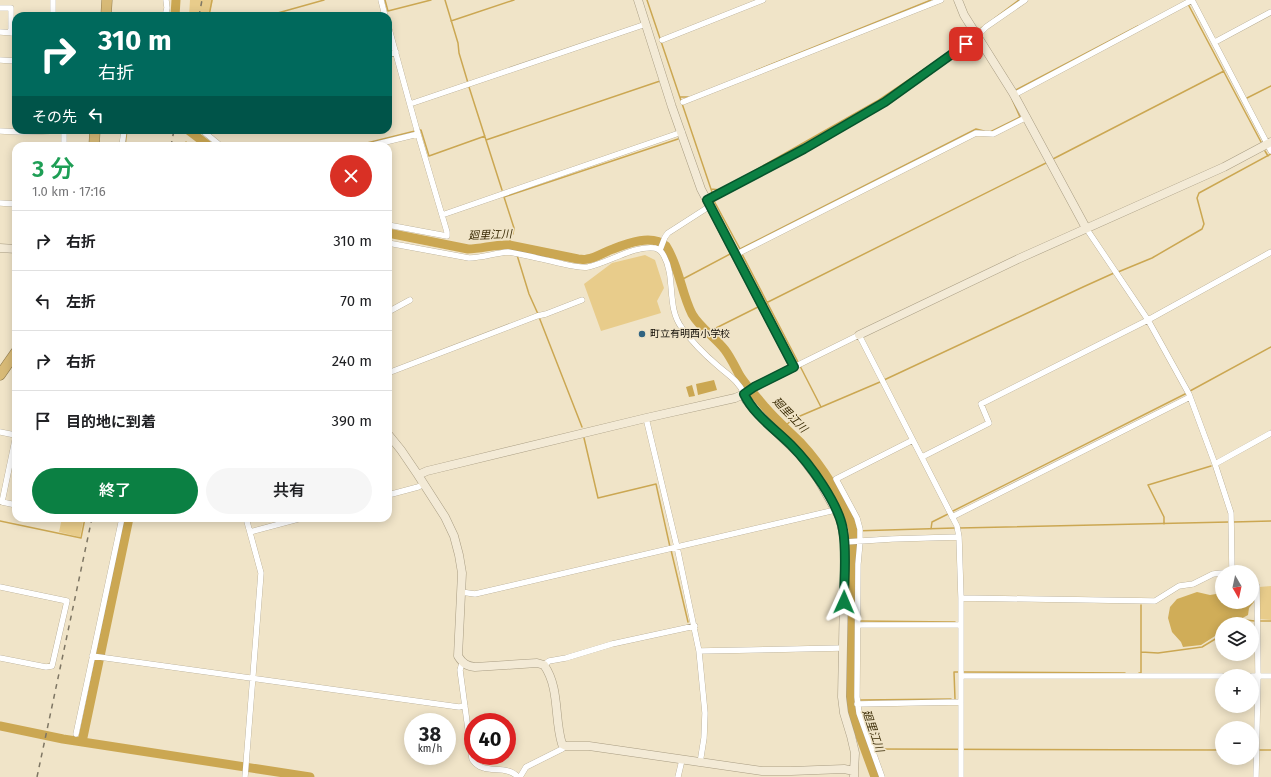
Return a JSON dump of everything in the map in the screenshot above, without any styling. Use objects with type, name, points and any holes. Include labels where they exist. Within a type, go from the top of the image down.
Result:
[{"type":"highway","points":[[106,12],[107,0]]},
{"type":"highway","points":[[0,375],[12,358]]},
{"type":"street","points":[[53,0],[53,12]]},
{"type":"street","points":[[166,0],[166,12]]},
{"type":"street","points":[[381,0],[384,12]]},
{"type":"street","points":[[638,0],[701,189],[711,200],[761,305],[797,365]]},
{"type":"street","points":[[662,40],[763,0]]},
{"type":"street","points":[[683,102],[940,0]]},
{"type":"street","points":[[958,0],[964,15],[1027,117],[1086,228],[1148,320],[1188,394],[1215,464],[1231,513],[1232,565]]},
{"type":"street","points":[[660,250],[668,233],[711,200],[804,149],[885,102],[976,34],[1025,0]]},
{"type":"street","points":[[418,475],[426,471],[735,398],[797,365],[1086,228],[1270,147],[1215,42],[1190,1],[1013,93]]},
{"type":"street","points":[[0,8],[11,8],[12,20]]},
{"type":"street","points":[[1215,42],[1271,12]]},
{"type":"street","points":[[410,104],[646,24]]},
{"type":"street","points":[[0,32],[12,33]]},
{"type":"street","points":[[392,38],[447,236],[392,226]]},
{"type":"street","points":[[392,54],[396,52]]},
{"type":"street","points":[[0,60],[12,60]]},
{"type":"street","points":[[737,253],[976,133],[993,134],[1027,117]]},
{"type":"street","points":[[0,130],[12,131]]},
{"type":"street","points":[[383,142],[417,132]]},
{"type":"street","points":[[442,215],[682,132]]},
{"type":"street","points":[[206,134],[216,142]]},
{"type":"street","points":[[0,203],[12,204]]},
{"type":"street","points":[[392,244],[469,258],[499,253],[518,254],[582,267],[599,264],[618,255],[642,249],[655,248],[660,250],[668,265],[673,304],[681,327],[717,365],[731,376],[742,389],[746,400],[755,411],[800,455],[818,479],[840,518],[846,542],[842,697],[844,713],[855,753],[854,774],[844,769],[762,771],[589,746],[566,746],[526,767],[519,777],[510,773],[489,774],[481,772],[475,767],[472,759],[460,670],[462,663]]},
{"type":"street","points":[[0,248],[12,249]]},
{"type":"street","points":[[922,457],[989,423],[981,404],[1148,320],[1271,252]]},
{"type":"street","points":[[392,310],[410,300]]},
{"type":"street","points":[[392,371],[582,300]]},
{"type":"street","points":[[859,335],[957,526],[959,535],[961,598],[961,777]]},
{"type":"street","points":[[951,514],[1188,394]]},
{"type":"street","points":[[646,418],[673,548],[695,626],[699,651],[705,713],[704,738],[700,763]]},
{"type":"street","points":[[0,432],[12,434]]},
{"type":"street","points":[[1215,464],[1271,433]]},
{"type":"street","points":[[392,439],[418,475],[445,517],[454,536],[460,555],[462,573],[458,656],[462,663],[467,666],[537,663],[544,665],[550,673],[553,684],[561,740],[562,744],[566,746]]},
{"type":"street","points":[[882,777],[857,704],[858,564],[860,531],[857,518],[836,479],[913,440]]},
{"type":"street","points":[[12,454],[2,502],[12,504]]},
{"type":"street","points":[[392,494],[424,484]]},
{"type":"street","points":[[461,592],[475,594],[836,509]]},
{"type":"street","points":[[76,734],[121,522]]},
{"type":"street","points":[[245,774],[261,573],[247,522]]},
{"type":"street","points":[[250,532],[287,522]]},
{"type":"street","points":[[846,542],[959,535]]},
{"type":"street","points":[[961,598],[1155,601],[1179,586],[1193,584],[1215,574]]},
{"type":"street","points":[[0,587],[67,601],[52,666],[46,667],[0,658]]},
{"type":"street","points":[[1255,669],[1257,609]]},
{"type":"street","points":[[858,622],[961,625]]},
{"type":"street","points":[[544,665],[549,661],[566,658],[612,644],[695,626]]},
{"type":"street","points":[[699,651],[843,648]]},
{"type":"street","points":[[92,656],[465,706]]},
{"type":"street","points":[[961,674],[1215,676]]},
{"type":"street","points":[[1259,676],[1271,676]]},
{"type":"street","points":[[857,704],[961,702]]},
{"type":"street","points":[[1256,713],[1256,777]]},
{"type":"street","points":[[678,777],[682,760]]},
{"type":"shaded area","points":[[190,0],[213,0],[210,12],[189,12]]},
{"type":"shaded area","points":[[645,255],[655,260],[664,288],[657,301],[661,313],[601,331],[584,284],[612,263]]},
{"type":"shaded area","points":[[714,380],[717,390],[698,395],[696,384]]},
{"type":"shaded area","points":[[692,385],[695,396],[689,397],[686,387]]},
{"type":"shaded area","points":[[61,522],[83,522],[80,537],[59,532]]},
{"type":"shaded area","points":[[1271,586],[1271,620],[1259,619],[1259,587]]},
{"type":"shaded area","points":[[1197,592],[1210,595],[1215,594],[1215,609],[1249,609],[1248,615],[1244,617],[1215,617],[1215,636],[1201,645],[1183,647],[1181,642],[1172,632],[1168,618],[1170,607],[1177,599]]},
{"type":"waterway","name":"廻里江川","points":[[175,12],[176,0]]},
{"type":"waterway","points":[[210,12],[212,0]]},
{"type":"waterway","points":[[281,12],[324,0]]},
{"type":"waterway","points":[[385,0],[388,11],[431,0]]},
{"type":"waterway","points":[[445,0],[468,83]]},
{"type":"waterway","points":[[451,21],[514,0]]},
{"type":"waterway","points":[[647,0],[713,195]]},
{"type":"waterway","points":[[755,71],[931,0]]},
{"type":"waterway","points":[[995,18],[1019,0]]},
{"type":"waterway","points":[[1188,4],[1261,142]]},
{"type":"waterway","points":[[977,31],[984,26]]},
{"type":"waterway","points":[[1014,91],[1138,26]]},
{"type":"waterway","points":[[724,188],[877,101],[960,45]]},
{"type":"waterway","points":[[1051,160],[1224,71]]},
{"type":"waterway","points":[[486,140],[660,81]]},
{"type":"waterway","points":[[1247,98],[1271,86]]},
{"type":"waterway","points":[[469,87],[502,190]]},
{"type":"waterway","points":[[680,97],[688,97]]},
{"type":"waterway","points":[[990,132],[1020,117],[1012,99]]},
{"type":"waterway","points":[[713,199],[740,249],[976,129],[984,131]]},
{"type":"waterway","points":[[419,130],[421,130],[429,156],[485,136]]},
{"type":"waterway","points":[[371,142],[415,131]]},
{"type":"waterway","points":[[126,134],[126,142]]},
{"type":"waterway","name":"廻里江川","points":[[193,134],[204,142]]},
{"type":"waterway","points":[[504,197],[678,139]]},
{"type":"waterway","points":[[1265,151],[1268,156]]},
{"type":"waterway","points":[[1118,272],[1152,258],[1202,229],[1204,224],[1197,198],[1199,193],[1271,154]]},
{"type":"waterway","points":[[764,304],[1046,163]]},
{"type":"waterway","points":[[711,189],[721,190]]},
{"type":"waterway","points":[[504,197],[514,228],[513,234]]},
{"type":"waterway","name":"廻里江川","points":[[392,234],[468,249],[509,245],[578,259],[594,257],[633,242],[647,240],[660,242],[666,246],[674,262],[688,306],[695,319],[725,350],[740,376],[752,392],[808,451],[832,485],[850,521],[853,531],[850,701],[853,717],[875,777]]},
{"type":"waterway","name":"廻里江川","points":[[509,245],[510,241]]},
{"type":"waterway","name":"廻里江川","points":[[517,252],[518,246]]},
{"type":"waterway","points":[[681,280],[732,253]]},
{"type":"waterway","points":[[742,254],[798,362]]},
{"type":"waterway","points":[[517,255],[529,294],[538,314]]},
{"type":"waterway","points":[[884,380],[1114,273]]},
{"type":"waterway","points":[[708,332],[758,307]]},
{"type":"waterway","points":[[539,317],[582,427]]},
{"type":"waterway","points":[[1190,391],[1271,347]]},
{"type":"waterway","points":[[800,366],[821,407]]},
{"type":"waterway","points":[[785,426],[793,419],[880,382]]},
{"type":"waterway","points":[[951,512],[1187,393]]},
{"type":"waterway","points":[[584,438],[598,498],[656,484],[670,547]]},
{"type":"waterway","points":[[1164,524],[1164,517],[1148,485],[1211,466]]},
{"type":"waterway","points":[[931,529],[932,522],[948,514]]},
{"type":"waterway","points":[[0,521],[81,538],[84,522]]},
{"type":"waterway","points":[[1233,522],[1271,521]]},
{"type":"waterway","points":[[82,742],[128,522]]},
{"type":"waterway","points":[[959,528],[1229,522]]},
{"type":"waterway","points":[[853,531],[955,528]]},
{"type":"waterway","points":[[671,550],[688,622]]},
{"type":"waterway","points":[[1139,673],[1141,673],[1141,605]]},
{"type":"waterway","points":[[859,621],[955,622]]},
{"type":"waterway","points":[[1259,621],[1271,621]]},
{"type":"waterway","points":[[1141,652],[1158,653],[1202,647],[1215,639]]},
{"type":"waterway","points":[[955,699],[954,672],[959,672]]},
{"type":"waterway","points":[[963,672],[1125,673]]},
{"type":"waterway","points":[[861,700],[951,699]]},
{"type":"waterway","points":[[0,726],[63,739],[310,777]]},
{"type":"waterway","name":"廻里江川","points":[[865,749],[870,749]]},
{"type":"waterway","points":[[874,749],[1215,750]]},
{"type":"waterway","points":[[1259,750],[1271,750]]},
{"type":"railway","points":[[200,12],[202,0]]},
{"type":"railway","points":[[172,142],[173,134]]},
{"type":"railway","points":[[37,777],[91,522]]},
{"type":"place","name":"町立有明西小学校","points":[[642,334]]},
{"type":"route","points":[[844,602],[845,542],[840,518],[818,479],[800,455],[755,411],[746,400],[744,394],[754,387],[794,367],[707,200],[804,149],[885,102],[966,44]]}]
